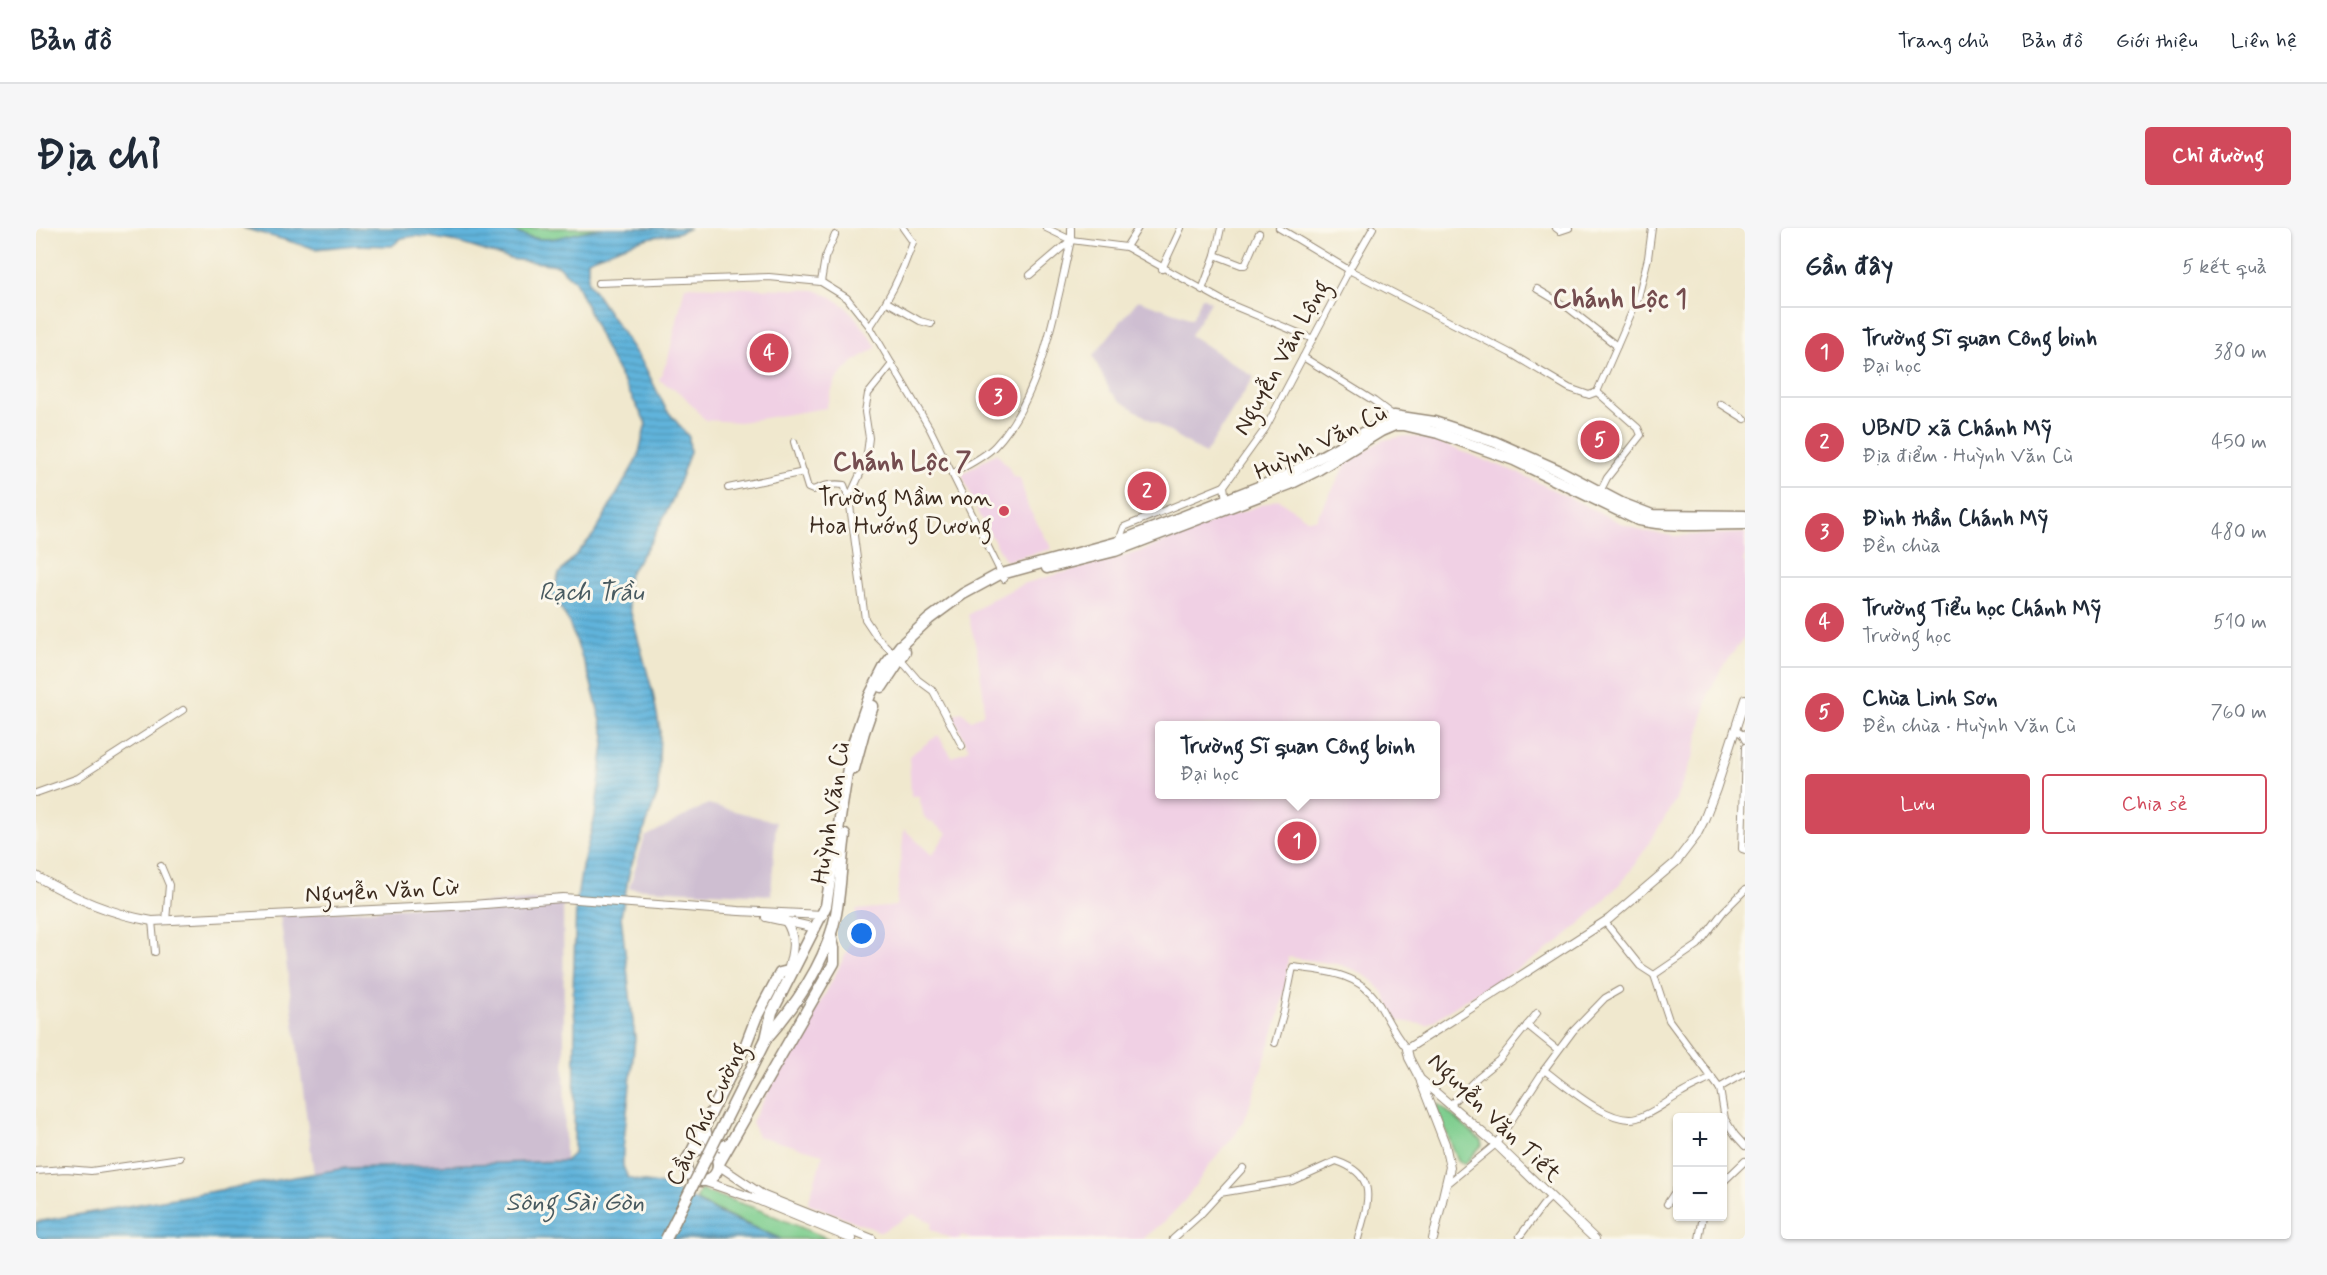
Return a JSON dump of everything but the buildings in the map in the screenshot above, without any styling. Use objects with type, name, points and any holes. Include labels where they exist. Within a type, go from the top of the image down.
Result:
[{"type":"main road","points":[[1394,416],[1404,425]]},
{"type":"main road","points":[[766,1039],[772,1012],[823,915],[829,897],[848,764],[854,738],[870,695],[886,664],[897,656],[929,619],[963,594],[1002,577],[1117,546],[1227,503],[1302,468],[1369,428],[1394,416],[1434,422],[1495,442],[1652,515],[1745,516]]},
{"type":"main road","name":"Huỳnh Văn Cù","points":[[1227,503],[1296,481],[1382,431],[1395,425],[1404,425],[1438,433],[1514,460],[1638,520],[1683,526],[1745,524]]},
{"type":"main road","name":"Huỳnh Văn Cù","points":[[766,1039],[795,1003],[831,935],[855,763],[877,696],[897,656]]},
{"type":"main road","points":[[823,915],[835,917]]},
{"type":"main road","points":[[816,928],[831,935]]},
{"type":"main road","name":"Huỳnh Văn Cù","points":[[831,935],[834,948]]},
{"type":"main road","points":[[788,971],[780,973],[768,995],[686,1159],[686,1170],[692,1178],[703,1181],[713,1177],[723,1154],[834,963],[834,948]]},
{"type":"main road","points":[[766,1039],[799,1007],[813,987],[834,948]]},
{"type":"main road","points":[[766,1039],[766,1011],[788,971],[798,962]]},
{"type":"main road","name":"Cầu Phú Cường","points":[[666,1239],[766,1039]]},
{"type":"main road","points":[[705,1124],[706,1137],[710,1142],[723,1146],[723,1154]]},
{"type":"main road","points":[[692,1151],[698,1149],[723,1154]]},
{"type":"street","points":[[870,327],[887,303],[913,242],[903,228]]},
{"type":"street","points":[[1046,228],[1071,240],[1126,248],[1202,290],[1313,339]]},
{"type":"street","points":[[952,474],[993,449],[1013,425],[1050,338],[1071,240],[1071,228]]},
{"type":"street","points":[[1126,248],[1138,228]]},
{"type":"street","points":[[1162,268],[1181,228]]},
{"type":"street","points":[[1202,290],[1215,255],[1221,228]]},
{"type":"street","name":"Nguyễn Văn Lộng","points":[[1224,486],[1265,429],[1349,270],[1279,228]]},
{"type":"street","points":[[1373,228],[1349,270],[1510,353],[1569,388],[1589,395],[1597,392],[1638,298],[1648,258],[1652,228]]},
{"type":"street","points":[[1556,228],[1560,231],[1569,228]]},
{"type":"street","points":[[1215,255],[1245,265],[1259,233]]},
{"type":"street","points":[[821,282],[825,258],[835,235]]},
{"type":"street","points":[[1030,275],[1071,240]]},
{"type":"street","points":[[598,283],[769,277],[821,282],[847,298],[870,327],[930,429],[1002,577]]},
{"type":"street","points":[[1537,288],[1617,346]]},
{"type":"street","points":[[887,303],[920,321],[931,324]]},
{"type":"street","points":[[1304,357],[1394,416]]},
{"type":"street","points":[[849,498],[866,461],[869,438],[865,412],[868,394],[892,364]]},
{"type":"street","points":[[1597,392],[1638,428],[1641,435],[1607,478],[1600,492]]},
{"type":"street","points":[[1721,404],[1745,418]]},
{"type":"street","points":[[794,442],[808,488],[813,490],[825,485],[844,485],[849,498],[865,619],[877,637],[918,680],[933,691],[962,746]]},
{"type":"street","points":[[728,488],[804,472]]},
{"type":"street","points":[[1224,486],[1227,503]]},
{"type":"street","name":"Huỳnh Văn Cù","points":[[1117,546],[1124,527],[1224,486]]},
{"type":"street","points":[[1407,1049],[1605,922],[1646,890],[1676,862],[1696,836],[1716,789],[1745,699]]},
{"type":"street","points":[[36,794],[78,778],[183,710]]},
{"type":"street","points":[[1735,730],[1742,734],[1745,740]]},
{"type":"street","points":[[1745,747],[1742,849],[1745,850]]},
{"type":"street","points":[[161,866],[169,885],[166,921]]},
{"type":"street","name":"Nguyễn Văn Cừ","points":[[36,876],[99,908],[152,921],[472,905],[563,898],[639,902],[739,912],[823,915]]},
{"type":"street","points":[[1654,975],[1698,945],[1723,912],[1745,890]]},
{"type":"street","name":"Nguyễn Văn Cừ","points":[[739,912],[816,928]]},
{"type":"street","points":[[785,920],[794,937],[793,954],[788,971]]},
{"type":"street","points":[[152,921],[155,952]]},
{"type":"street","points":[[1605,922],[1640,966],[1654,975],[1669,1020],[1719,1088],[1723,1113]]},
{"type":"street","name":"Nguyễn Văn Tiết","points":[[1275,1043],[1293,967],[1335,973],[1357,982],[1372,994],[1396,1036],[1407,1049],[1420,1079],[1496,1144],[1595,1239]]},
{"type":"street","points":[[1446,1185],[1496,1144],[1573,1030],[1605,998],[1619,990]]},
{"type":"street","points":[[1450,1106],[1478,1077],[1499,1060],[1538,1012]]},
{"type":"street","points":[[1527,1025],[1558,1050]]},
{"type":"street","points":[[1544,1070],[1596,1107],[1615,1117],[1635,1119],[1651,1113],[1682,1093],[1712,1078]]},
{"type":"street","points":[[1719,1088],[1745,1073]]},
{"type":"street","points":[[1420,1079],[1448,1155],[1450,1167],[1432,1239]]},
{"type":"street","points":[[1727,1124],[1745,1146]]},
{"type":"street","points":[[723,1154],[744,1184],[764,1196],[872,1239]]},
{"type":"street","points":[[36,1171],[66,1168],[91,1171],[180,1158]]},
{"type":"street","points":[[1220,1193],[1293,1181],[1336,1161],[1362,1176],[1368,1185],[1369,1196],[1358,1239]]},
{"type":"street","points":[[1727,1178],[1745,1161]]},
{"type":"street","points":[[1173,1239],[1200,1215],[1243,1168]]},
{"type":"street","points":[[703,1181],[753,1198],[852,1239]]},
{"type":"street","points":[[1667,1204],[1673,1194]]},
{"type":"street","points":[[1521,1236],[1551,1197]]},
{"type":"street","points":[[1699,1239],[1702,1221]]},
{"type":"shaded area","points":[[685,286],[815,290],[845,306],[877,347],[853,362],[835,381],[826,408],[740,422],[705,420],[682,394],[659,380],[668,359]]},
{"type":"shaded area","points":[[1202,297],[1211,302],[1190,335],[1254,377],[1205,454],[1122,402],[1110,391],[1093,356],[1138,300],[1192,319]]},
{"type":"shaded area","points":[[1406,436],[1429,439],[1519,473],[1642,531],[1674,536],[1745,533],[1743,562],[1745,563],[1745,637],[1725,663],[1709,692],[1694,754],[1676,799],[1626,877],[1592,913],[1561,940],[1427,1025],[1394,1020],[1384,993],[1372,980],[1357,971],[1341,965],[1288,957],[1286,986],[1279,1016],[1247,1114],[1236,1134],[1211,1163],[1185,1200],[1143,1239],[971,1239],[962,1235],[960,1239],[953,1239],[930,1229],[932,1222],[913,1214],[881,1232],[808,1203],[823,1154],[757,1136],[752,1122],[850,946],[856,928],[856,910],[896,906],[904,829],[932,855],[947,833],[924,817],[919,796],[911,796],[909,756],[938,735],[952,757],[969,749],[953,716],[962,711],[971,720],[983,714],[984,699],[977,651],[968,615],[990,600],[1026,583],[1142,551],[1210,523],[1278,499],[1307,519],[1316,519],[1348,461],[1383,440]]},
{"type":"shaded area","name":"Trường Mầm non Hoa Hướng Dương","points":[[996,453],[1008,466],[1013,477],[1020,478],[1028,507],[1052,549],[1006,561],[979,515],[962,474]]},
{"type":"shaded area","points":[[708,804],[776,822],[771,895],[629,888],[645,837]]},
{"type":"shaded area","points":[[563,898],[565,1161],[314,1174],[280,915]]},
{"type":"green space","points":[[507,228],[603,228],[566,237],[543,239],[531,238]]},
{"type":"green space","points":[[1439,1104],[1481,1141],[1482,1145],[1465,1164],[1458,1161],[1437,1109]]},
{"type":"green space","points":[[700,1190],[752,1207],[829,1239],[781,1239],[696,1201]]},
{"type":"water","points":[[243,228],[507,228],[522,235],[546,239],[606,228],[690,228],[622,246],[588,260],[588,282],[644,365],[666,409],[689,437],[690,452],[673,499],[652,540],[629,574],[626,595],[653,693],[660,730],[658,792],[630,869],[621,916],[635,1038],[623,1166],[628,1178],[666,1186],[723,1215],[781,1239],[36,1239],[36,1222],[346,1168],[565,1161],[574,1153],[575,1023],[573,991],[576,905],[582,867],[595,816],[605,736],[589,676],[568,620],[552,594],[559,574],[594,534],[638,457],[646,423],[607,352],[575,281],[557,265],[510,259],[456,242],[430,237],[402,238],[392,246],[355,245],[316,249]]},
{"type":"place","name":"Trường Tiểu học Chánh Mỹ","points":[[769,353]]},
{"type":"place","name":"Đình thần Chánh Mỹ","points":[[998,397]]},
{"type":"place","name":"Chùa Linh Sơn","points":[[1600,440]]},
{"type":"place","name":"UBND xã Chánh Mỹ","points":[[1147,491]]},
{"type":"place","name":"Trường Mầm non Hoa Hướng Dương","points":[[1004,511]]},
{"type":"place","name":"Trường Sĩ quan Công binh","points":[[1297,841]]},
{"type":"district","name":"Chánh Lộc 1","points":[[1620,298]]},
{"type":"district","name":"Chánh Lộc 7","points":[[902,461]]},
{"type":"water label","name":"Rạch Trầu","points":[[591,591]]},
{"type":"water label","name":"Sông Sài Gòn","points":[[575,1201]]}]
